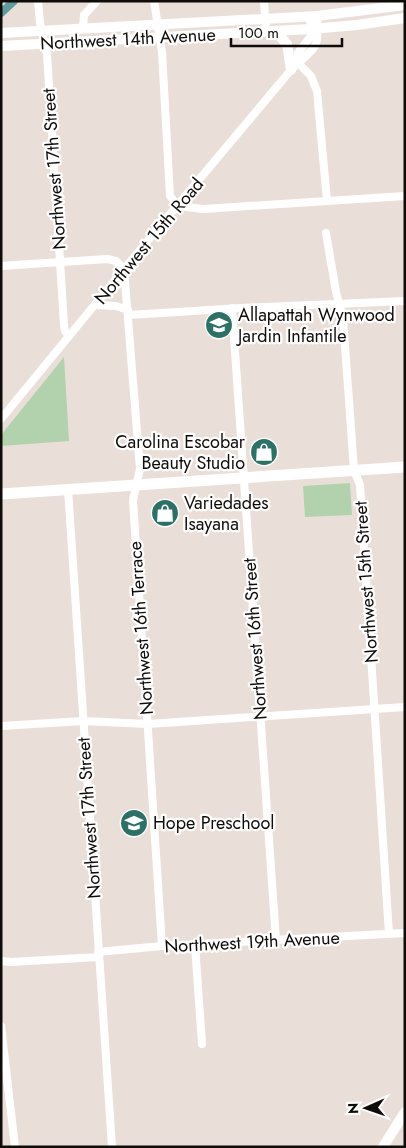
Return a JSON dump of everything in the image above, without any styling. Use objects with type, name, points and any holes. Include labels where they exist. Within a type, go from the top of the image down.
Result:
[{"type":"main road","points":[[1,494],[405,467]]},
{"type":"street","name":"Northwest 17th Street","points":[[38,1],[47,54],[64,331],[69,336]]},
{"type":"street","points":[[83,28],[84,16],[97,1]]},
{"type":"street","points":[[154,1],[162,52],[170,196],[178,206],[203,209],[405,196]]},
{"type":"street","points":[[264,1],[265,19],[271,31],[287,44],[295,67],[311,76],[317,91],[327,201]]},
{"type":"street","name":"Northwest 14th Avenue","points":[[1,33],[314,16],[405,5]]},
{"type":"street","name":"Northwest 15th Road","points":[[1,419],[124,269],[295,67],[298,52],[309,40],[315,28],[314,16]]},
{"type":"street","name":"Northwest 14th Avenue","points":[[1,46],[315,28],[365,24],[405,18]]},
{"type":"street","name":"Northwest 15th Street","points":[[326,233],[333,278],[343,318],[354,470],[360,485],[388,934]]},
{"type":"street","points":[[1,266],[107,259],[116,261],[124,269]]},
{"type":"street","name":"Northwest 16th Terrace","points":[[124,269],[140,469],[133,500],[162,946]]},
{"type":"street","points":[[95,305],[116,306],[128,313],[405,301]]},
{"type":"street","name":"Northwest 16th Street","points":[[232,308],[276,940]]},
{"type":"street","name":"Northwest 17th Street","points":[[68,489],[112,1147]]},
{"type":"street","points":[[1,726],[83,721],[148,724],[405,707]]},
{"type":"street","name":"Northwest 19th Avenue","points":[[1,961],[11,962],[99,955],[162,946],[405,933]]},
{"type":"street","points":[[195,944],[202,1044]]},
{"type":"street","points":[[1,1026],[15,1147]]},
{"type":"street","points":[[383,1147],[405,1112]]},
{"type":"green space","points":[[64,357],[69,441],[1,446],[1,435]]},
{"type":"green space","points":[[350,483],[352,515],[305,517],[303,486]]},
{"type":"waterway","points":[[1,13],[14,1]]},
{"type":"place","name":"Allapattah Wynwood Jardin Infantile","points":[[219,325]]},
{"type":"place","name":"Carolina Escobar Beauty Studio","points":[[264,452]]},
{"type":"place","name":"Variedades Isayana","points":[[165,513]]},
{"type":"place","name":"Hope Preschool","points":[[134,823]]}]
